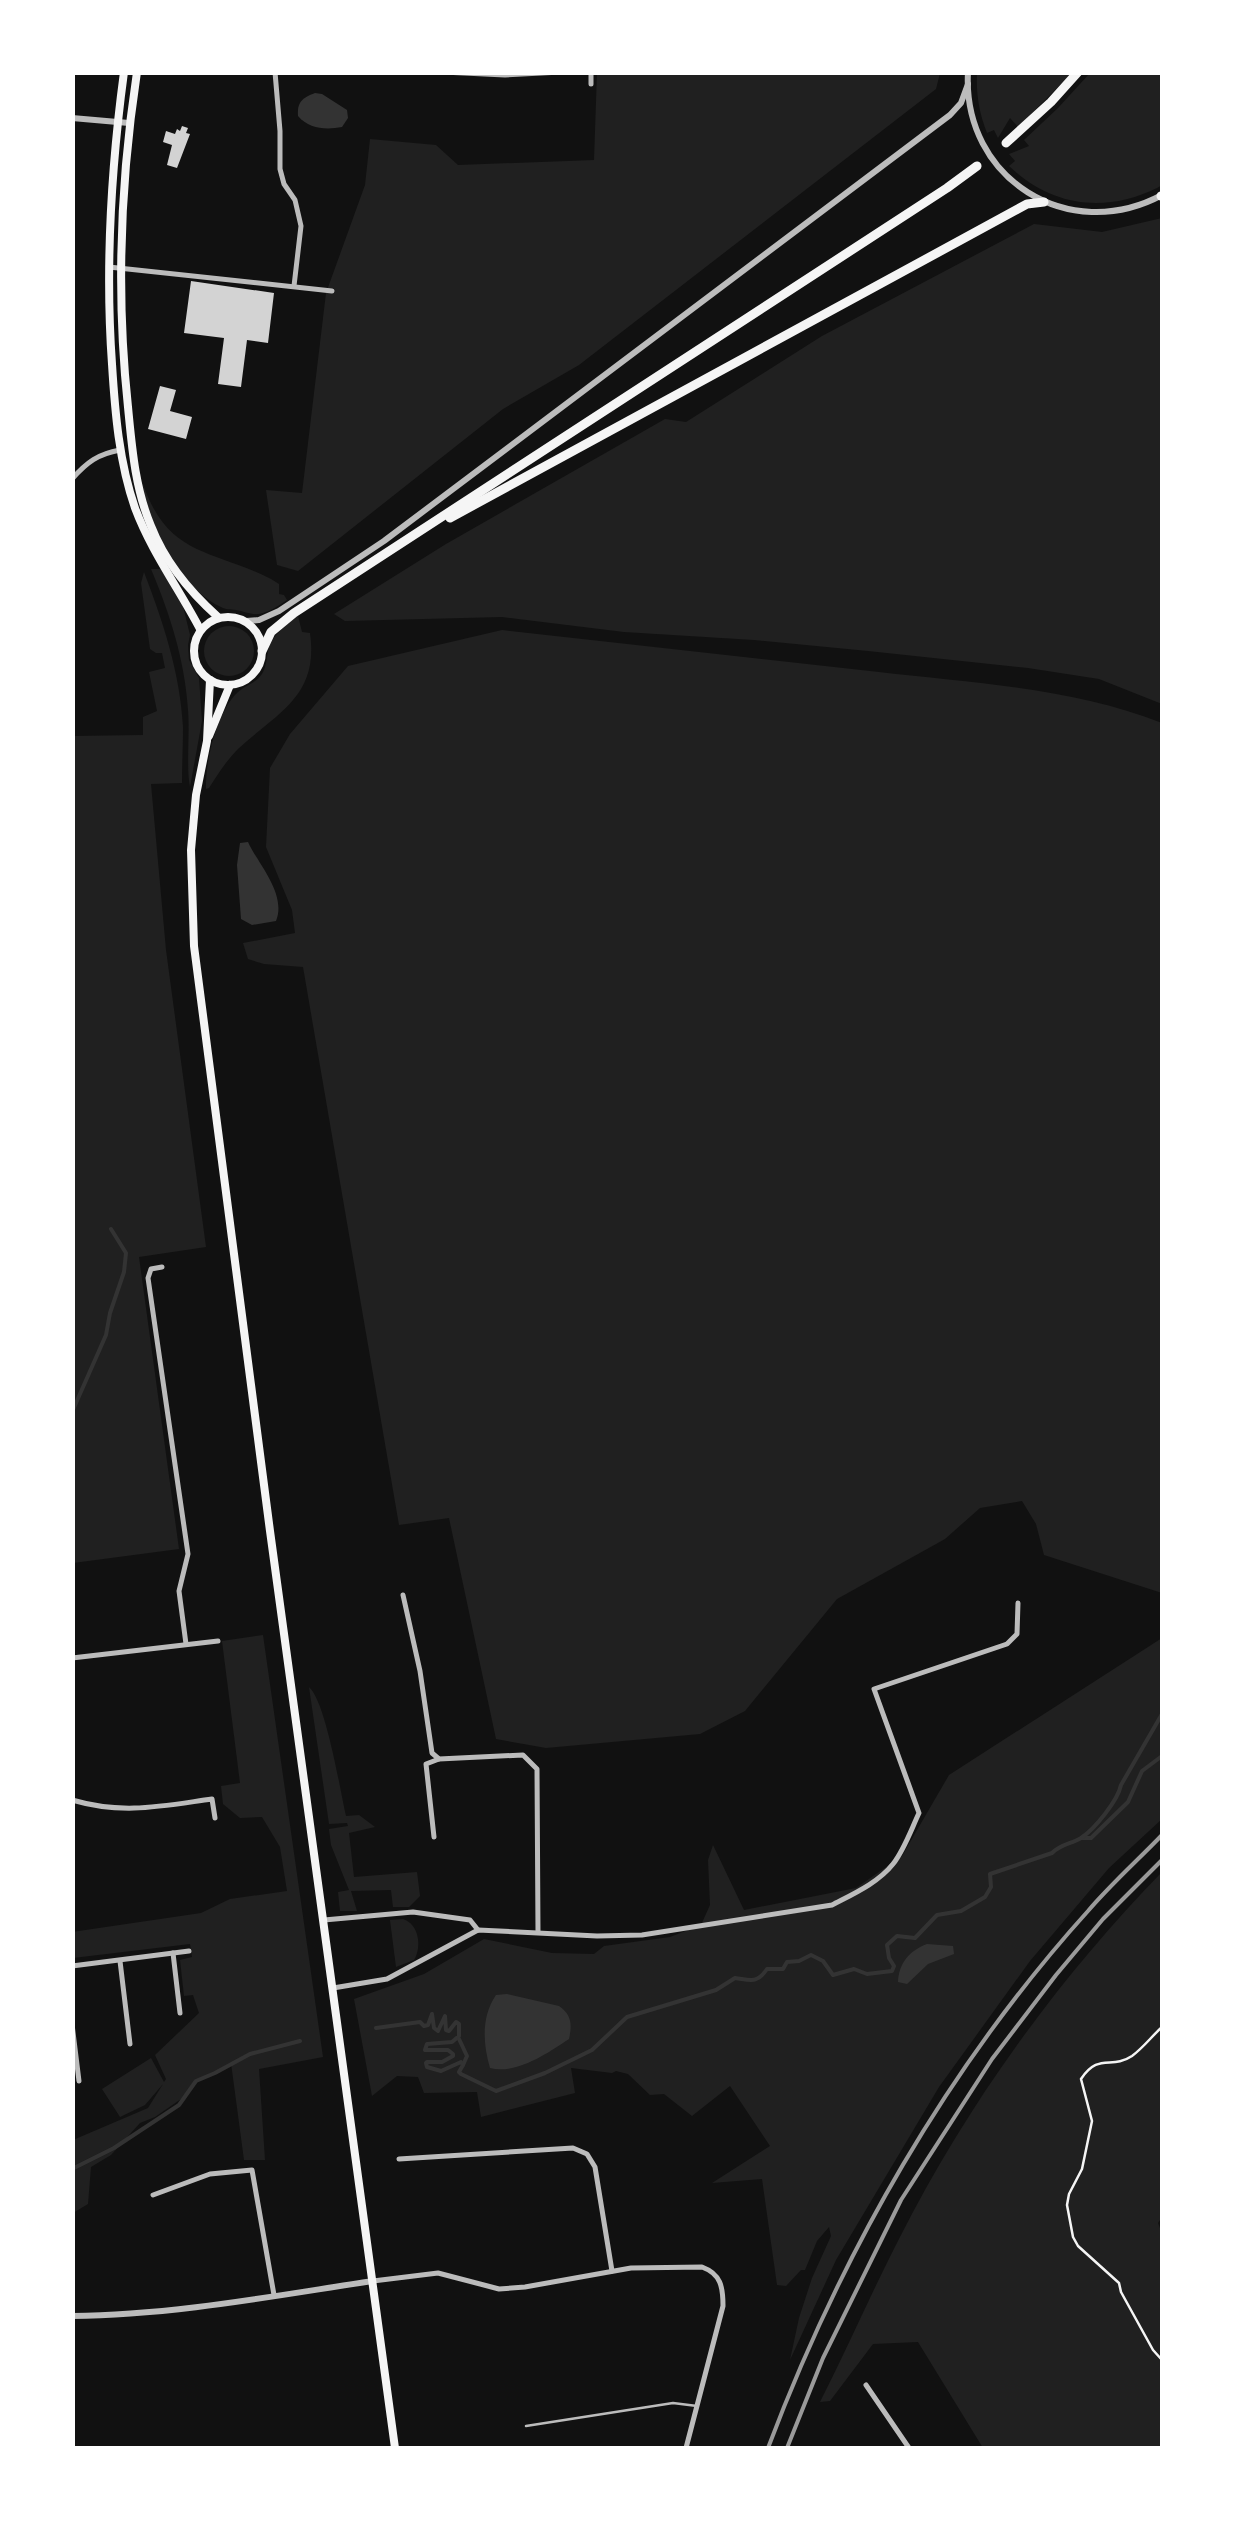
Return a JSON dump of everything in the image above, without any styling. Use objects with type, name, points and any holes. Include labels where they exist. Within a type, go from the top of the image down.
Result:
[{"type":"highway","points":[[1006,143],[1052,102],[1078,72]]},
{"type":"highway","points":[[262,651],[277,626],[976,166]]},
{"type":"highway","points":[[390,550],[1026,204],[1044,202]]},
{"type":"main road","points":[[124,72],[109,224],[111,351],[120,450],[135,508],[149,540],[200,629]]},
{"type":"main road","points":[[137,72],[129,123],[120,268],[121,337],[132,448],[142,502],[152,529],[184,582],[218,617]]},
{"type":"main road","points":[[120,450],[132,448]]},
{"type":"main road","points":[[218,617],[246,621],[258,634],[260,664],[242,682],[230,685],[210,680],[202,674],[194,657],[193,647],[200,629],[218,617]]},
{"type":"main road","points":[[210,680],[191,850],[194,946],[395,2448]]},
{"type":"main road","points":[[206,741],[230,685]]},
{"type":"street","points":[[275,72],[280,169],[284,184],[296,200],[301,226],[294,286]]},
{"type":"street","points":[[443,72],[561,72]]},
{"type":"street","points":[[591,72],[592,84]]},
{"type":"street","points":[[968,72],[974,124],[985,148],[1010,180],[1044,202],[1076,211],[1109,212],[1162,196]]},
{"type":"street","points":[[246,621],[259,620],[278,610],[384,541],[950,116],[968,84]]},
{"type":"street","points":[[72,118],[129,123]]},
{"type":"street","points":[[109,267],[332,291]]},
{"type":"street","points":[[72,479],[97,456],[120,450]]},
{"type":"street","points":[[162,1267],[151,1268],[148,1278],[188,1554],[179,1591],[186,1644]]},
{"type":"street","points":[[403,1594],[432,1752],[439,1759]]},
{"type":"street","points":[[333,1988],[386,1979],[478,1930],[597,1936],[664,1933],[832,1905],[877,1880],[894,1863],[919,1813],[874,1689],[1007,1644],[1017,1634],[1018,1603]]},
{"type":"street","points":[[72,1658],[218,1641]]},
{"type":"street","points":[[434,1837],[426,1764],[439,1759],[523,1755],[537,1769],[538,1932]]},
{"type":"street","points":[[72,1800],[138,1810],[212,1799],[215,1818]]},
{"type":"street","points":[[324,1920],[413,1912],[470,1920],[478,1930]]},
{"type":"street","points":[[72,1966],[189,1951]]},
{"type":"street","points":[[173,1953],[180,2013]]},
{"type":"street","points":[[120,1961],[130,2044]]},
{"type":"street","points":[[72,2024],[78,2081]]},
{"type":"street","points":[[399,2159],[554,2148],[580,2150],[592,2159],[612,2271]]},
{"type":"street","points":[[153,2195],[210,2174],[252,2170],[274,2296]]},
{"type":"street","points":[[72,2316],[146,2314],[438,2273],[484,2286],[512,2288],[631,2268],[702,2267],[721,2281],[722,2307],[686,2448]]},
{"type":"street","points":[[866,2386],[909,2448]]},
{"type":"lane","points":[[526,2426],[673,2403],[698,2406]]},
{"type":"path","points":[[1162,2027],[1129,2058],[1089,2067],[1081,2079],[1092,2120],[1082,2169],[1067,2205],[1073,2237],[1119,2282],[1152,2350],[1162,2360]]},
{"type":"shaded area","points":[[597,73],[940,73],[936,89],[579,365],[503,409],[298,571],[277,565],[266,490],[302,493],[326,293],[365,185],[370,139],[436,145],[458,165],[594,160]]},
{"type":"shaded area","points":[[977,73],[1072,73],[1018,127],[1010,118],[998,138],[994,130],[987,133],[984,125]]},
{"type":"shaded area","points":[[1090,73],[1162,73],[1162,185],[1117,201],[1079,202],[1042,190],[1009,166],[1015,161],[1009,154],[1029,146],[1024,140]]},
{"type":"shaded area","points":[[315,93],[347,110],[348,118],[342,127],[318,128],[298,116],[301,101]]},
{"type":"shaded area","points":[[1162,218],[1162,704],[1099,679],[1028,668],[754,640],[624,632],[502,617],[345,621],[334,614],[446,544],[665,419],[686,422],[822,336],[1034,224],[1102,232]]},
{"type":"shaded area","points":[[143,484],[153,508],[179,538],[194,548],[271,579],[279,584],[279,594],[287,600],[256,614],[225,609],[206,598],[180,571],[159,536]]},
{"type":"shaded area","points":[[151,569],[161,569],[182,602],[190,635],[189,660],[199,678],[202,721],[190,787],[184,674]]},
{"type":"shaded area","points":[[144,572],[170,648],[183,727],[182,783],[151,784],[166,950],[206,1247],[139,1257],[179,1549],[73,1563],[73,736],[143,735],[143,717],[157,711],[149,672],[165,668],[162,653],[150,649],[141,583]]},
{"type":"shaded area","points":[[298,616],[302,632],[310,633],[311,655],[302,688],[281,713],[234,754],[206,789],[210,752],[224,712],[237,693],[262,674],[272,640]]},
{"type":"shaded area","points":[[229,626],[246,634],[254,651],[246,668],[229,676],[212,668],[204,651],[212,634]]},
{"type":"shaded area","points":[[502,630],[1022,688],[1093,702],[1162,723],[1162,1593],[1044,1555],[1036,1524],[1022,1501],[980,1508],[945,1539],[837,1599],[745,1711],[700,1734],[546,1748],[496,1739],[449,1518],[399,1525],[303,967],[248,959],[243,943],[295,933],[292,910],[266,847],[270,768],[290,734],[348,666]]},
{"type":"shaded area","points":[[248,842],[275,890],[276,921],[252,925],[241,919],[237,865],[240,843]]},
{"type":"shaded area","points":[[263,1635],[323,2057],[259,2069],[265,2160],[244,2160],[231,2063],[198,2081],[155,2117],[140,2123],[111,2155],[91,2167],[88,2204],[73,2213],[73,2140],[148,2108],[163,2084],[145,2105],[120,2117],[102,2089],[151,2058],[164,2082],[155,2055],[199,2013],[193,1995],[184,1996],[180,1960],[192,1957],[190,1944],[73,1958],[72,1932],[201,1913],[230,1899],[287,1891],[280,1847],[262,1817],[240,1818],[223,1804],[221,1786],[240,1783],[222,1641]]},
{"type":"shaded area","points":[[1162,1638],[1162,1819],[1109,1868],[1030,1961],[939,2087],[836,2260],[790,2360],[812,2278],[831,2236],[829,2227],[817,2241],[805,2270],[786,2286],[777,2285],[762,2179],[712,2183],[770,2146],[730,2086],[692,2116],[664,2094],[650,2095],[628,2074],[571,2068],[575,2093],[481,2117],[477,2092],[424,2093],[418,2077],[397,2076],[372,2096],[354,1999],[424,1974],[484,1939],[552,1953],[594,1954],[604,1946],[670,1937],[701,1925],[710,1905],[708,1860],[713,1845],[744,1910],[856,1888],[902,1856],[949,1775]]},
{"type":"shaded area","points":[[309,1687],[327,1728],[346,1816],[359,1815],[375,1827],[349,1833],[354,1877],[417,1872],[420,1896],[409,1907],[393,1907],[391,1890],[351,1891],[357,1911],[340,1911],[338,1892],[349,1890],[331,1845],[329,1829],[348,1826],[329,1824]]},
{"type":"shaded area","points":[[1162,1872],[1162,2217],[1158,2223],[1162,2233],[1162,2448],[983,2448],[918,2342],[873,2344],[830,2401],[820,2402],[900,2237],[985,2091],[1051,1999]]},
{"type":"shaded area","points":[[403,1919],[416,1931],[418,1949],[414,1960],[396,1967],[390,1920]]},
{"type":"shaded area","points":[[927,1944],[953,1946],[954,1954],[928,1964],[907,1984],[898,1982],[906,1959]]},
{"type":"shaded area","points":[[496,1995],[559,2006],[570,2021],[569,2039],[521,2066],[490,2068],[485,2040],[488,2012]]},
{"type":"building","points":[[182,126],[190,134],[177,168],[167,165],[172,145],[163,142],[166,131],[175,134]]},
{"type":"building","points":[[191,281],[274,293],[268,343],[247,340],[241,387],[218,384],[224,338],[184,333]]},
{"type":"building","points":[[160,386],[176,390],[170,411],[192,417],[186,439],[148,429]]},
{"type":"waterway","points":[[72,1412],[106,1335],[124,1272],[126,1253],[111,1229]]},
{"type":"waterway","points":[[376,2028],[420,2022],[424,2026],[432,2014],[438,2031],[445,2016],[446,2030],[456,2022],[459,2036],[452,2042],[427,2044],[425,2050],[448,2050],[453,2056],[442,2062],[427,2062],[427,2067],[441,2071],[461,2062],[461,2074],[496,2091],[592,2050],[627,2017],[716,1990],[735,1978],[757,1979],[767,1969],[783,1969],[787,1962],[811,1955],[823,1961],[833,1975],[854,1969],[867,1974],[892,1971],[887,1945],[897,1936],[915,1938],[937,1915],[961,1911],[985,1897],[991,1887],[990,1874],[1052,1853],[1093,1828],[1115,1798],[1162,1714]]},
{"type":"waterway","points":[[1082,1838],[1091,1838],[1128,1802],[1142,1771],[1162,1756]]},
{"type":"waterway","points":[[459,2039],[467,2056],[463,2065]]},
{"type":"waterway","points":[[72,2169],[114,2148],[179,2105],[196,2081],[250,2054],[300,2041]]},
{"type":"railway","points":[[768,2448],[829,2304],[864,2234],[944,2098],[1037,1971],[1097,1901],[1162,1835]]},
{"type":"railway","points":[[787,2448],[823,2358],[901,2200],[992,2059],[1056,1975],[1103,1919],[1162,1860]]}]
